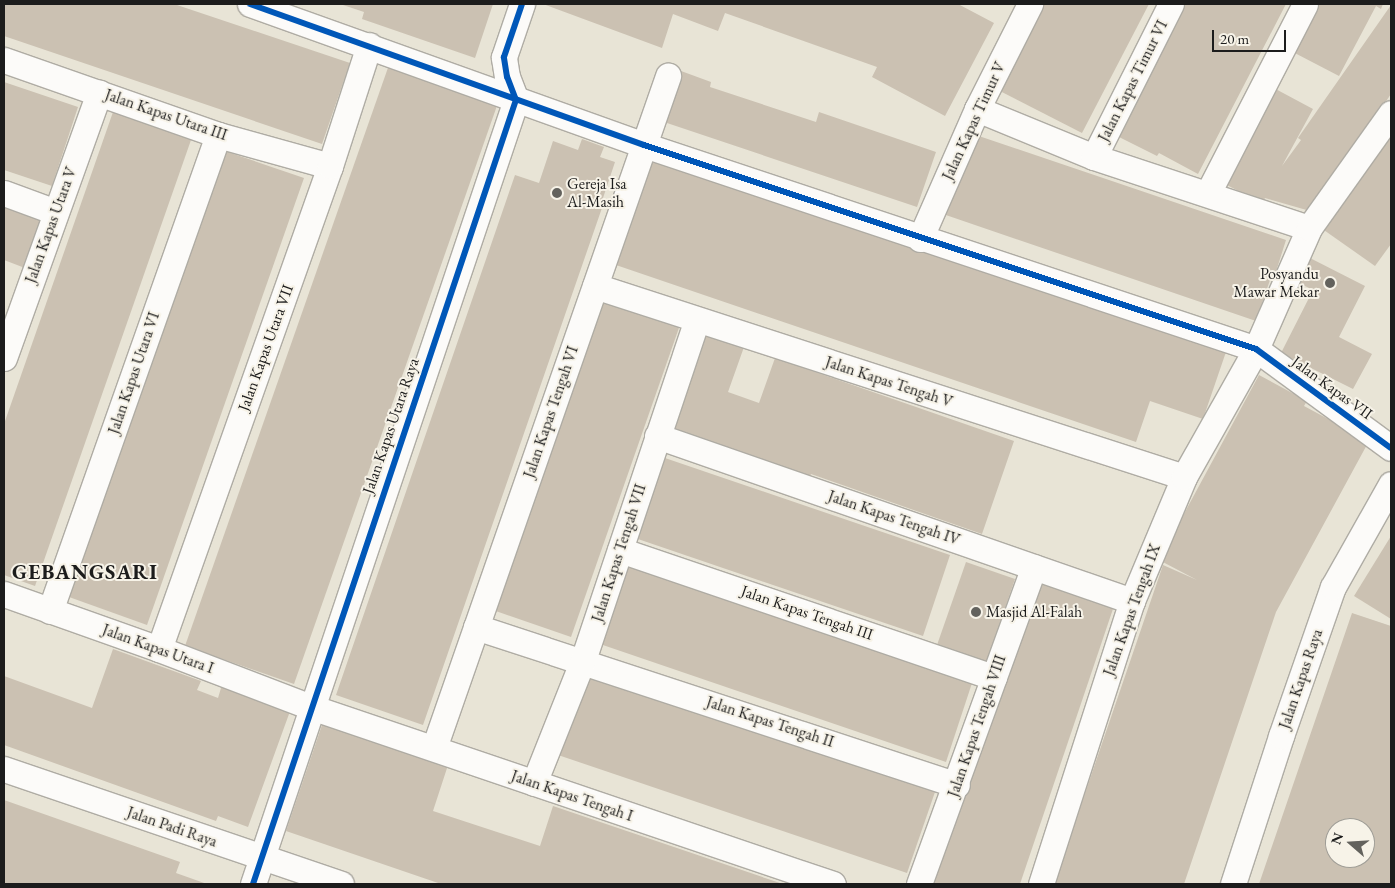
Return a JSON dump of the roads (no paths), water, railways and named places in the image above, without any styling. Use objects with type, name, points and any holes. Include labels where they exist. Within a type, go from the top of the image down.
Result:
[{"type":"street","name":"Jalan Kapas VII","points":[[250,4],[644,145],[920,239],[1256,349],[1391,448]]},
{"type":"street","points":[[516,100],[507,77],[504,57],[522,4]]},
{"type":"street","name":"Jalan Kapas Timur V","points":[[920,239],[977,109],[1030,4]]},
{"type":"street","name":"Jalan Kapas Timur VI","points":[[1094,157],[1171,4]]},
{"type":"street","points":[[1208,193],[1305,4]]},
{"type":"street","name":"Jalan Kapas Utara VII","points":[[159,648],[330,166],[369,45]]},
{"type":"street","name":"Jalan Kapas Utara III","points":[[4,60],[218,134],[330,166]]},
{"type":"street","name":"Jalan Kapas Tengah VI","points":[[434,748],[668,76]]},
{"type":"street","name":"Jalan Kapas Utara V","points":[[4,358],[99,92]]},
{"type":"street","name":"Jalan Kapas Utara Raya","points":[[253,884],[516,100]]},
{"type":"street","points":[[977,109],[1094,157],[1208,193],[1309,228]]},
{"type":"street","name":"Jalan Kapas Tengah IX","points":[[1041,884],[1132,601],[1184,477],[1256,349],[1309,228],[1391,113]]},
{"type":"street","name":"Jalan Kapas Utara VI","points":[[50,611],[218,134]]},
{"type":"street","points":[[4,193],[56,212]]},
{"type":"street","name":"Jalan Kapas Tengah V","points":[[594,286],[1184,477]]},
{"type":"street","name":"Jalan Kapas Tengah VII","points":[[534,783],[583,660],[656,436],[697,320]]},
{"type":"street","name":"Jalan Kapas Tengah IV","points":[[656,436],[1132,601]]},
{"type":"street","name":"Jalan Kapas Raya","points":[[1233,884],[1281,736],[1333,587],[1391,484]]},
{"type":"street","name":"Jalan Kapas Tengah III","points":[[620,550],[994,677]]},
{"type":"street","name":"Jalan Kapas Tengah VIII","points":[[919,884],[1034,567]]},
{"type":"street","name":"Jalan Kapas Utara I","points":[[4,594],[159,648],[311,707]]},
{"type":"street","name":"Jalan Kapas Tengah II","points":[[476,627],[583,660],[956,785]]},
{"type":"street","name":"Jalan Kapas Tengah I","points":[[311,707],[834,884]]},
{"type":"street","name":"Jalan Padi Raya","points":[[4,769],[341,884]]},
{"type":"place","name":"Gereja Isa Al-Masih","points":[[557,193]]},
{"type":"place","name":"Posyandu Mawar Mekar","points":[[1330,283]]},
{"type":"place","name":"Masjid Al-Falah","points":[[976,612]]},
{"type":"district","name":"GEBANGSARI","points":[[85,572]]}]
